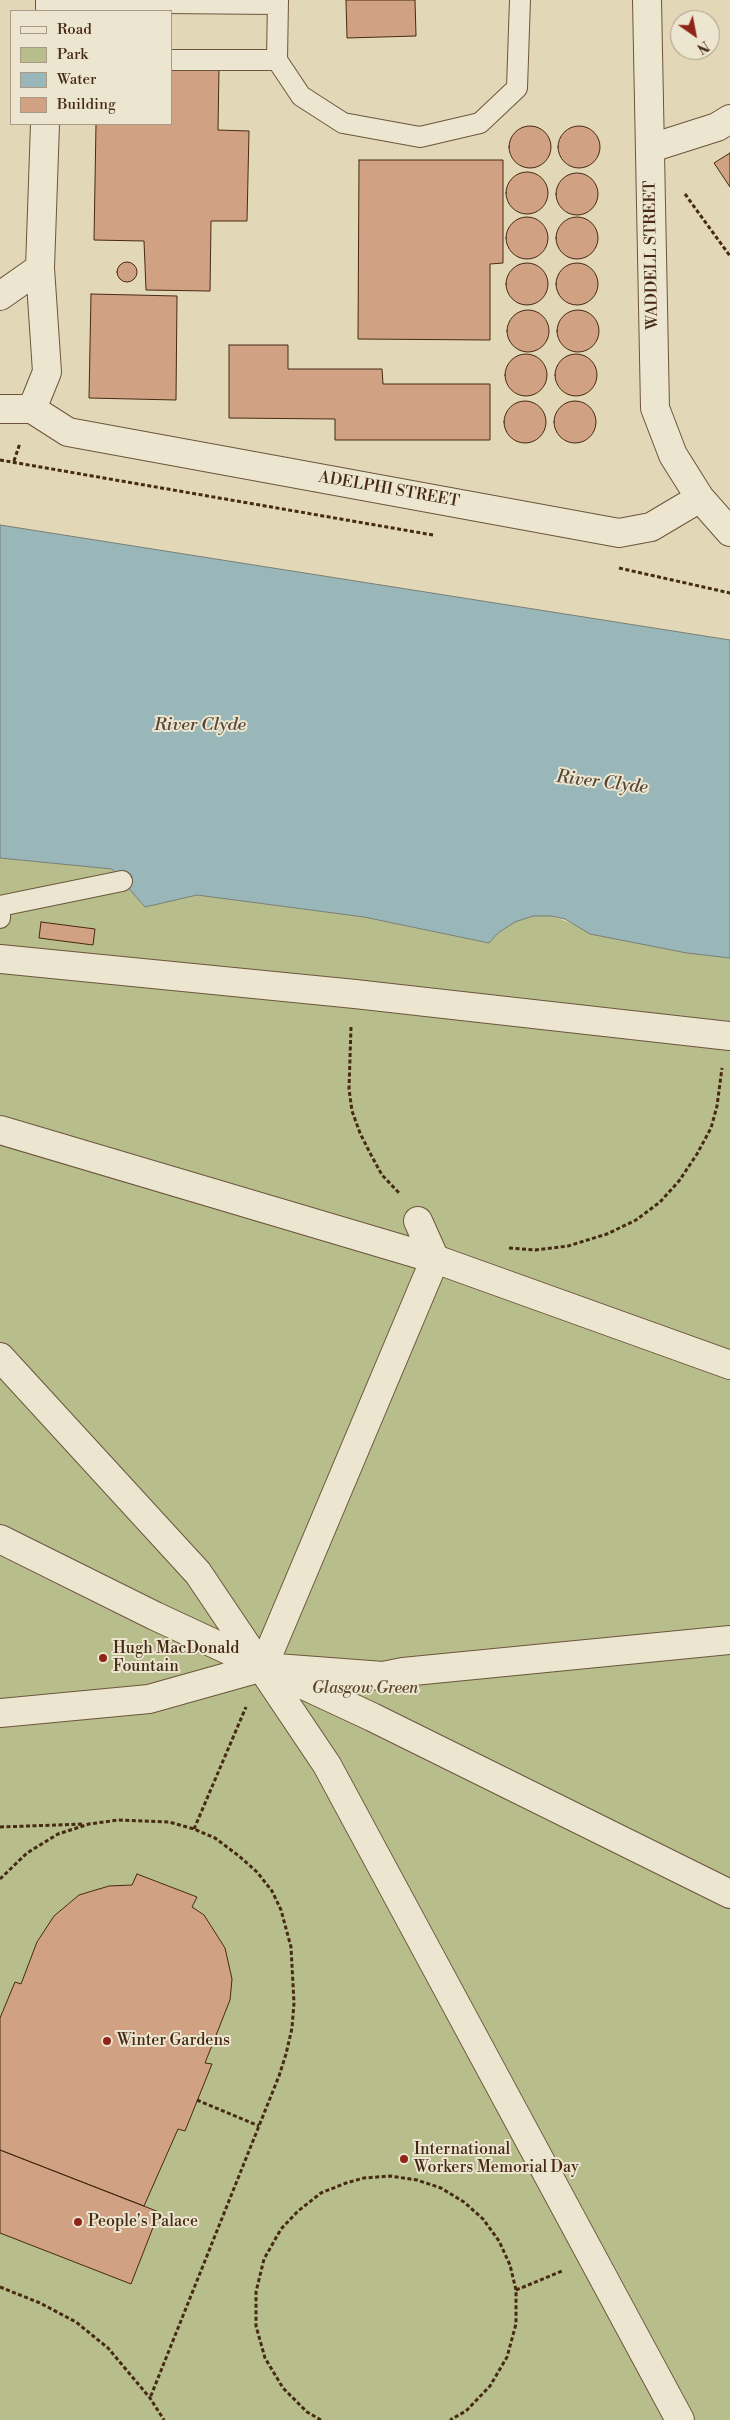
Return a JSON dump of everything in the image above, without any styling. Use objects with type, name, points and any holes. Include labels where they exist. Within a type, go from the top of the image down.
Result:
[{"type":"street","name":"WADDELL STREET","points":[[647,0],[654,408],[673,455],[700,498]]},
{"type":"street","points":[[651,148],[717,127],[730,119]]},
{"type":"street","points":[[0,409],[32,409],[47,372],[40,268],[45,125]]},
{"type":"street","points":[[0,296],[40,268]]},
{"type":"street","name":"ADELPHI STREET","points":[[32,409],[68,432],[619,533],[652,527],[700,498]]},
{"type":"street","points":[[700,498],[730,532]]},
{"type":"street","points":[[0,959],[355,994],[726,1035]]},
{"type":"street","points":[[0,1130],[435,1259],[730,1365]]},
{"type":"street","points":[[262,1667],[435,1259],[411,1210]]},
{"type":"street","points":[[0,1357],[198,1573],[328,1765],[680,2420]]},
{"type":"street","points":[[0,1540],[262,1667],[372,1717],[730,1894]]},
{"type":"street","points":[[0,1713],[149,1699],[262,1667],[383,1676],[403,1672],[730,1640]]},
{"type":"lane","points":[[50,4],[278,2],[277,60],[301,96],[343,123],[420,137],[480,123],[517,88],[520,0]]},
{"type":"lane","points":[[172,60],[277,60]]},
{"type":"lane","points":[[0,918],[0,906],[122,881]]},
{"type":"path","points":[[651,148],[730,256]]},
{"type":"path","points":[[0,460],[438,536]]},
{"type":"path","points":[[351,1023],[349,1089],[352,1111],[360,1133],[382,1174],[411,1210]]},
{"type":"path","points":[[504,1248],[535,1250],[568,1246],[607,1234],[636,1220],[660,1202],[679,1181],[711,1128],[722,1080],[726,1035]]},
{"type":"path","points":[[194,1829],[262,1667]]},
{"type":"path","points":[[0,1827],[89,1824],[141,1819],[169,1822],[194,1829],[215,1838],[257,1872],[272,1891],[281,1910],[291,1947],[294,2003],[292,2028],[279,2076],[150,2398]]},
{"type":"path","points":[[0,1879],[7,1870],[39,1844],[58,1834],[89,1824]]},
{"type":"path","points":[[197,2100],[259,2126]]},
{"type":"path","points":[[321,2420],[307,2412],[283,2388],[265,2358],[256,2326],[256,2292],[264,2259],[281,2229],[298,2211],[321,2193],[355,2180],[390,2176],[416,2180],[441,2188],[470,2208],[483,2220],[499,2241],[510,2264],[516,2290],[516,2324],[507,2357],[490,2386],[466,2411],[450,2420]]},
{"type":"path","points":[[516,2290],[593,2258]]},
{"type":"path","points":[[0,2287],[40,2303],[76,2322],[108,2348],[150,2398],[164,2420]]},
{"type":"green space","name":"Glasgow Green","points":[[0,858],[112,869],[145,907],[197,895],[364,917],[488,943],[498,933],[515,922],[533,916],[552,916],[578,926],[687,953],[730,958],[730,2420],[0,2420]]},
{"type":"water","name":"River Clyde","points":[[0,525],[730,640],[730,958],[687,953],[590,934],[565,919],[552,916],[533,916],[515,922],[498,933],[489,943],[364,917],[197,895],[145,907],[112,869],[0,858]]},
{"type":"building","points":[[346,0],[415,0],[416,36],[347,38]]},
{"type":"building","points":[[172,67],[219,68],[218,130],[249,131],[247,221],[211,221],[210,291],[146,290],[144,241],[94,240],[96,125],[172,125]]},
{"type":"building","points":[[530,126],[545,132],[551,147],[545,162],[530,168],[515,162],[509,147],[515,132]]},
{"type":"building","points":[[579,126],[594,132],[600,147],[594,162],[579,168],[564,162],[558,147],[564,132]]},
{"type":"building","points":[[730,153],[730,187],[714,163]]},
{"type":"building","points":[[359,160],[503,160],[503,263],[490,264],[490,340],[358,339]]},
{"type":"building","points":[[527,172],[542,178],[548,193],[542,208],[527,214],[512,208],[506,193],[512,178]]},
{"type":"building","points":[[577,173],[592,179],[598,194],[592,209],[577,215],[562,209],[556,194],[562,179]]},
{"type":"building","points":[[527,217],[542,223],[548,238],[542,253],[527,259],[512,253],[506,238],[512,223]]},
{"type":"building","points":[[577,217],[592,223],[598,238],[592,253],[577,259],[562,253],[556,238],[562,223]]},
{"type":"building","points":[[127,262],[134,265],[137,272],[134,279],[127,282],[120,279],[117,272],[120,265]]},
{"type":"building","points":[[527,263],[542,269],[548,284],[542,299],[527,305],[512,299],[506,284],[512,269]]},
{"type":"building","points":[[577,263],[592,269],[598,284],[592,299],[577,305],[562,299],[556,284],[562,269]]},
{"type":"building","points":[[91,294],[177,296],[176,400],[89,398]]},
{"type":"building","points":[[528,310],[543,316],[549,331],[543,346],[528,352],[513,346],[507,331],[513,316]]},
{"type":"building","points":[[578,310],[593,316],[599,331],[593,346],[578,352],[563,346],[557,331],[563,316]]},
{"type":"building","points":[[229,345],[288,345],[288,369],[382,369],[383,384],[490,384],[490,440],[335,440],[335,419],[229,418]]},
{"type":"building","points":[[526,354],[541,360],[547,375],[541,390],[526,396],[511,390],[505,375],[511,360]]},
{"type":"building","points":[[576,354],[591,360],[597,375],[591,390],[576,396],[561,390],[555,375],[561,360]]},
{"type":"building","points":[[525,401],[540,407],[546,422],[540,437],[525,443],[510,437],[504,422],[510,407]]},
{"type":"building","points":[[575,401],[590,407],[596,422],[590,437],[575,443],[560,437],[554,422],[560,407]]},
{"type":"building","points":[[41,922],[95,929],[93,945],[39,938]]},
{"type":"building","name":"Winter Gardens","points":[[137,1874],[197,1897],[192,1907],[204,1915],[225,1948],[232,1979],[230,2000],[205,2063],[212,2064],[185,2131],[178,2129],[144,2206],[0,2150],[0,2018],[15,1982],[21,1984],[37,1942],[54,1916],[79,1895],[109,1886],[132,1885]]},
{"type":"building","name":"People's Palace","points":[[0,2150],[159,2212],[131,2284],[0,2233]]},
{"type":"place","name":"Hugh MacDonald Fountain","points":[[103,1658]]},
{"type":"place","name":"Winter Gardens","points":[[107,2041]]},
{"type":"place","name":"International Workers Memorial Day","points":[[404,2159]]},
{"type":"place","name":"People's Palace","points":[[78,2222]]}]
